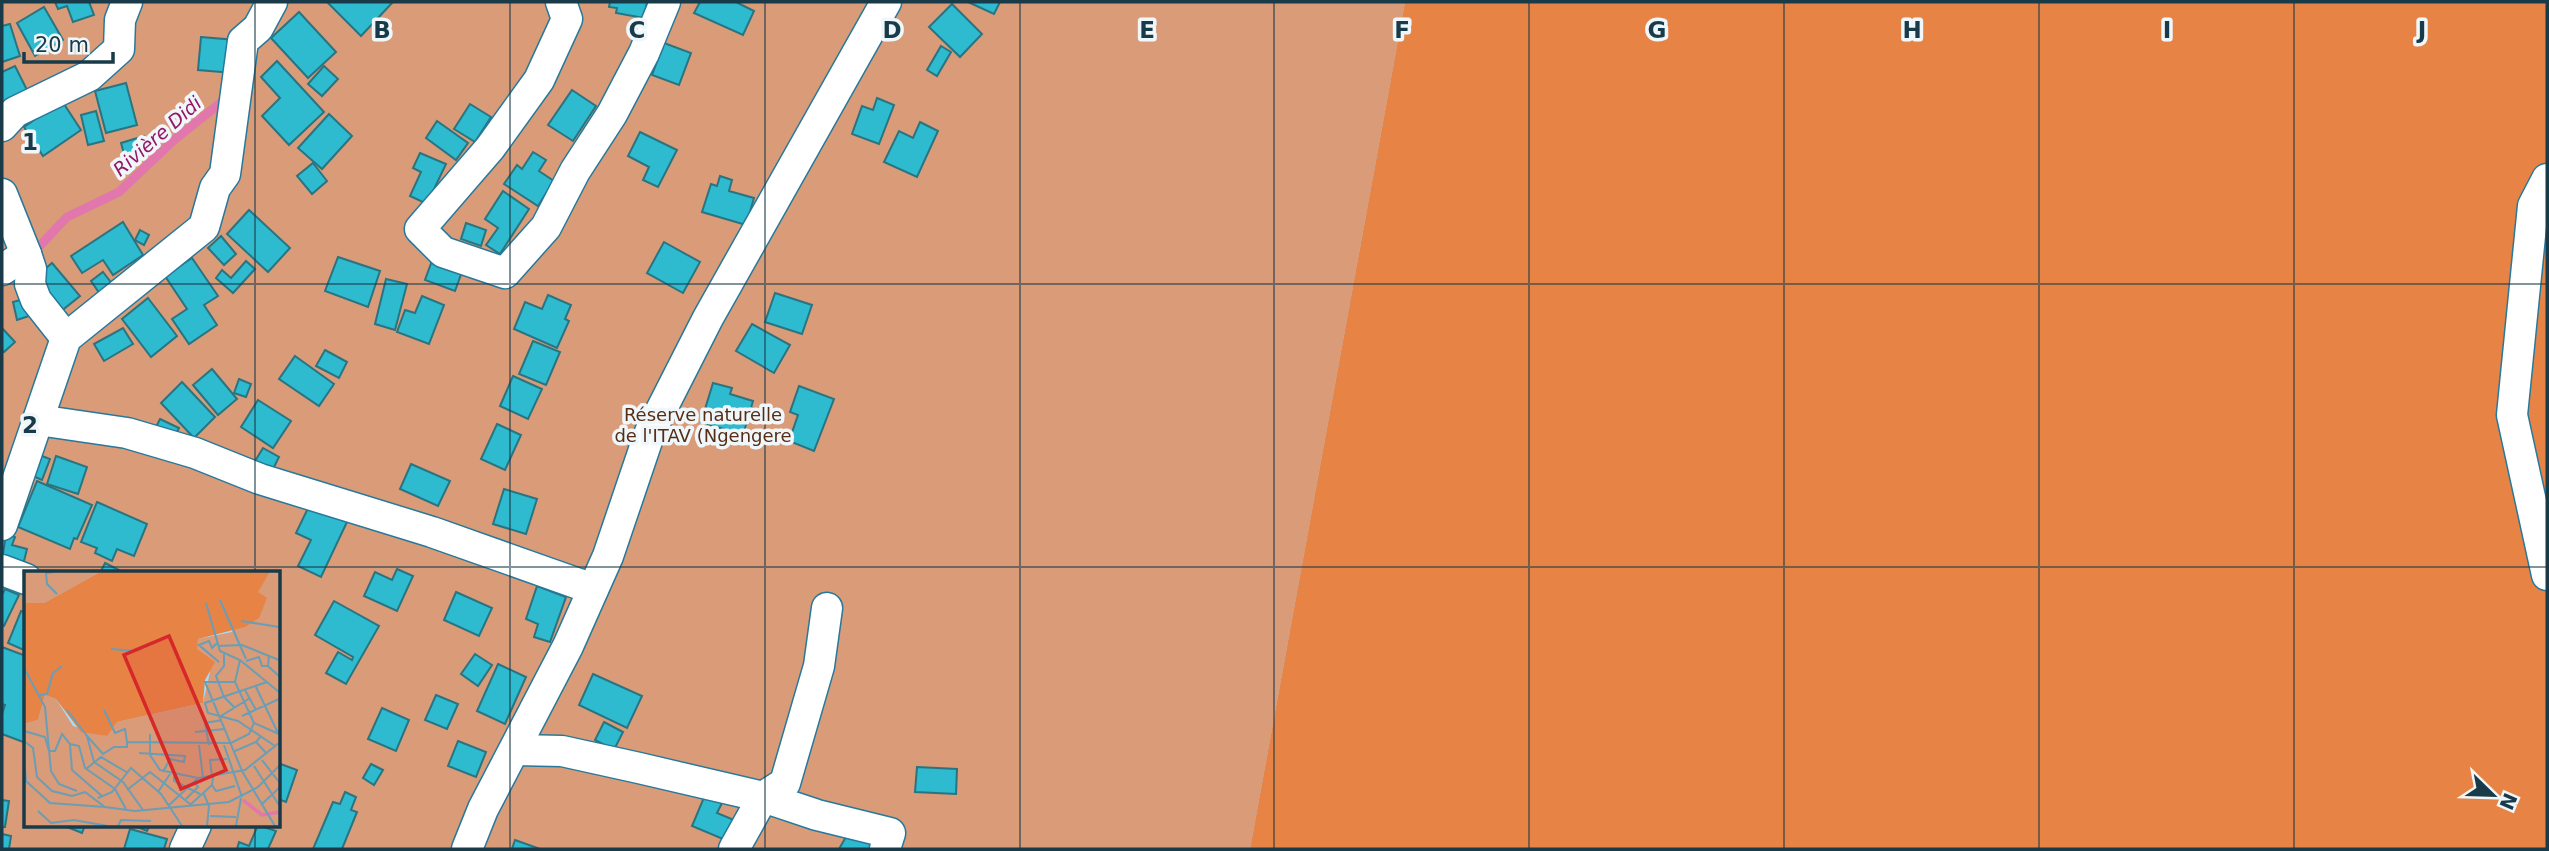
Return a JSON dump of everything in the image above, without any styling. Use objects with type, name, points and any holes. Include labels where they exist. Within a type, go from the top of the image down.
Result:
[{"type":"street","points":[[2,126],[15,112],[89,76],[119,50],[120,20],[127,2]]},
{"type":"street","points":[[2,525],[66,338],[204,227],[215,188],[225,174],[243,40],[258,28],[272,2]]},
{"type":"street","points":[[561,2],[567,19],[539,80],[490,148],[420,229],[443,252],[505,273],[546,227],[575,171],[612,114],[644,53],[665,2]]},
{"type":"street","points":[[467,849],[483,809],[558,666],[608,556],[650,432],[709,318],[886,2]]},
{"type":"street","points":[[2547,180],[2533,206],[2512,415],[2547,575]]},
{"type":"street","points":[[2,194],[19,264],[36,300],[66,338]]},
{"type":"street","points":[[38,420],[127,433],[195,453],[260,480],[432,532],[593,589]]},
{"type":"street","points":[[2,570],[24,578]]},
{"type":"street","points":[[734,849],[763,797],[785,783],[819,666],[827,608]]},
{"type":"street","points":[[515,750],[562,751],[763,797],[817,815],[890,833],[885,849]]},
{"type":"street","points":[[185,849],[196,826]]},
{"type":"green space","name":"Réserve naturelle de l'ITAV (Ngengere","points":[[2,2],[1405,2],[1250,849],[2,849]]},
{"type":"shaded area","points":[[1405,2],[2547,2],[2547,849],[1250,849]]},
{"type":"building","points":[[55,2],[89,2],[94,15],[73,22],[67,6],[58,9]]},
{"type":"building","points":[[327,2],[393,2],[361,36]]},
{"type":"building","points":[[610,2],[647,2],[644,18],[616,13],[617,8],[609,7]]},
{"type":"building","points":[[700,2],[736,2],[754,11],[743,35],[694,13]]},
{"type":"building","points":[[968,2],[1000,2],[994,14]]},
{"type":"building","points":[[952,4],[982,34],[960,57],[929,27]]},
{"type":"building","points":[[44,7],[63,40],[35,56],[17,23]]},
{"type":"building","points":[[299,12],[336,52],[308,78],[271,38]]},
{"type":"building","points":[[10,24],[20,56],[2,62],[2,26]]},
{"type":"building","points":[[201,37],[236,40],[233,73],[198,70]]},
{"type":"building","points":[[664,43],[691,53],[679,85],[652,75]]},
{"type":"building","points":[[941,46],[951,52],[937,76],[927,70]]},
{"type":"building","points":[[277,61],[324,112],[289,145],[262,116],[280,98],[261,77]]},
{"type":"building","points":[[15,66],[31,98],[2,113],[2,72]]},
{"type":"building","points":[[324,66],[338,79],[322,96],[308,84]]},
{"type":"building","points":[[126,83],[137,125],[106,133],[95,91]]},
{"type":"building","points":[[572,90],[596,106],[573,141],[548,125]]},
{"type":"building","points":[[877,98],[894,105],[879,144],[852,134],[862,106],[873,110]]},
{"type":"building","points":[[62,101],[81,130],[43,156],[24,127]]},
{"type":"building","points":[[470,104],[491,117],[475,142],[454,129]]},
{"type":"building","points":[[96,111],[104,141],[88,145],[81,115]]},
{"type":"building","points":[[329,114],[352,136],[322,169],[298,148]]},
{"type":"building","points":[[437,121],[468,143],[456,160],[426,138]]},
{"type":"building","points":[[920,122],[938,131],[917,177],[884,162],[899,131],[913,138]]},
{"type":"building","points":[[640,132],[677,150],[658,187],[643,180],[649,167],[628,156]]},
{"type":"building","points":[[144,136],[149,153],[126,161],[121,143]]},
{"type":"building","points":[[533,152],[546,160],[539,171],[554,181],[538,206],[504,184],[517,165],[522,169]]},
{"type":"building","points":[[420,153],[446,164],[427,204],[410,196],[421,172],[413,168]]},
{"type":"building","points":[[313,163],[327,181],[312,194],[297,176]]},
{"type":"building","points":[[720,176],[732,180],[729,191],[754,198],[746,225],[702,212],[711,184],[717,186]]},
{"type":"building","points":[[503,191],[529,209],[500,254],[486,245],[498,228],[485,219]]},
{"type":"building","points":[[249,210],[290,248],[268,272],[227,234]]},
{"type":"building","points":[[123,222],[143,255],[113,275],[103,260],[82,273],[71,256]]},
{"type":"building","points":[[466,223],[486,230],[481,246],[461,239]]},
{"type":"building","points":[[140,230],[149,235],[144,245],[135,240]]},
{"type":"building","points":[[221,236],[236,254],[224,265],[208,248]]},
{"type":"building","points":[[664,242],[700,262],[683,293],[647,273]]},
{"type":"building","points":[[338,257],[380,271],[368,307],[325,291]]},
{"type":"building","points":[[192,258],[218,296],[204,305],[217,325],[189,344],[172,319],[187,309],[165,276]]},
{"type":"building","points":[[433,258],[463,269],[455,291],[425,280]]},
{"type":"building","points":[[246,261],[255,269],[233,293],[216,278],[222,270],[231,278]]},
{"type":"building","points":[[52,263],[80,296],[60,312],[32,280]]},
{"type":"building","points":[[103,272],[113,285],[100,294],[91,281]]},
{"type":"building","points":[[386,279],[407,284],[395,330],[375,324]]},
{"type":"building","points":[[775,293],[812,305],[802,334],[765,322]]},
{"type":"building","points":[[548,295],[571,305],[565,319],[569,321],[557,348],[514,329],[525,302],[542,309]]},
{"type":"building","points":[[422,296],[444,305],[429,344],[397,332],[405,310],[415,313]]},
{"type":"building","points":[[28,298],[32,315],[17,320],[13,302]]},
{"type":"building","points":[[148,298],[177,336],[151,357],[122,319]]},
{"type":"building","points":[[752,324],[790,345],[774,373],[736,351]]},
{"type":"building","points":[[2,328],[15,342],[4,352],[2,350]]},
{"type":"building","points":[[123,328],[133,344],[104,361],[94,344]]},
{"type":"building","points":[[533,341],[560,352],[546,385],[519,374]]},
{"type":"building","points":[[325,350],[347,362],[339,378],[316,366]]},
{"type":"building","points":[[295,356],[334,384],[319,406],[279,379]]},
{"type":"building","points":[[212,369],[237,399],[218,415],[193,385]]},
{"type":"building","points":[[513,376],[542,389],[528,419],[500,406]]},
{"type":"building","points":[[239,379],[251,384],[246,397],[234,393]]},
{"type":"building","points":[[182,382],[215,417],[194,438],[161,403]]},
{"type":"building","points":[[713,383],[732,388],[730,394],[753,401],[743,435],[701,422]]},
{"type":"building","points":[[799,386],[834,399],[814,451],[789,441],[798,415],[790,412]]},
{"type":"building","points":[[258,400],[291,421],[273,448],[241,427]]},
{"type":"building","points":[[160,419],[179,428],[172,442],[153,433]]},
{"type":"building","points":[[497,424],[521,435],[505,470],[481,459]]},
{"type":"building","points":[[263,448],[279,457],[272,471],[255,461]]},
{"type":"building","points":[[37,454],[50,459],[42,480],[28,474]]},
{"type":"building","points":[[56,456],[87,467],[78,494],[47,484]]},
{"type":"building","points":[[411,464],[450,481],[438,506],[400,489]]},
{"type":"building","points":[[37,481],[92,505],[70,549],[18,527]]},
{"type":"building","points":[[504,489],[537,499],[526,534],[493,524]]},
{"type":"building","points":[[97,502],[147,524],[134,556],[117,549],[112,561],[95,553],[97,548],[81,542]]},
{"type":"building","points":[[310,504],[347,522],[321,577],[298,566],[311,540],[296,533]]},
{"type":"building","points":[[6,534],[15,537],[12,545],[27,549],[23,565],[2,560]]},
{"type":"building","points":[[105,563],[121,571],[101,571]]},
{"type":"building","points":[[397,569],[413,576],[397,611],[364,596],[375,572],[392,580]]},
{"type":"building","points":[[537,586],[566,597],[550,642],[534,637],[538,624],[526,619]]},
{"type":"building","points":[[5,589],[19,595],[4,626],[2,595]]},
{"type":"building","points":[[456,592],[492,608],[479,636],[444,620]]},
{"type":"building","points":[[334,601],[379,626],[346,684],[326,673],[338,652],[352,660],[353,657],[315,635]]},
{"type":"building","points":[[21,611],[24,612],[24,650],[8,643]]},
{"type":"building","points":[[2,647],[24,655],[24,742],[2,734],[5,705],[2,704]]},
{"type":"building","points":[[475,654],[492,665],[478,686],[461,674]]},
{"type":"building","points":[[498,664],[526,677],[505,724],[477,711]]},
{"type":"building","points":[[593,674],[642,696],[627,728],[579,705]]},
{"type":"building","points":[[436,695],[458,704],[447,729],[425,720]]},
{"type":"building","points":[[382,708],[409,720],[396,751],[368,739]]},
{"type":"building","points":[[604,722],[623,732],[614,750],[595,740]]},
{"type":"building","points":[[458,741],[486,752],[476,777],[448,766]]},
{"type":"building","points":[[280,764],[297,770],[286,802],[280,800]]},
{"type":"building","points":[[371,764],[383,770],[374,785],[363,778]]},
{"type":"building","points":[[917,767],[957,769],[956,794],[915,792]]},
{"type":"building","points":[[345,792],[356,797],[351,810],[357,812],[342,849],[313,849],[333,802],[340,804]]},
{"type":"building","points":[[705,795],[722,803],[717,813],[739,822],[730,842],[692,826]]},
{"type":"building","points":[[2,800],[9,801],[5,827],[2,827]]},
{"type":"building","points":[[64,826],[85,826],[82,833]]},
{"type":"building","points":[[135,826],[150,826],[147,831]]},
{"type":"building","points":[[258,826],[276,831],[268,849],[237,849],[239,842],[249,846]]},
{"type":"building","points":[[130,829],[167,839],[164,849],[124,849]]},
{"type":"building","points":[[850,830],[881,849],[839,849]]},
{"type":"building","points":[[2,834],[11,836],[9,849],[2,849]]},
{"type":"building","points":[[515,840],[540,849],[512,849]]},
{"type":"waterway","name":"Rivière Didi","points":[[33,253],[67,217],[119,192],[174,140],[228,97]]}]
